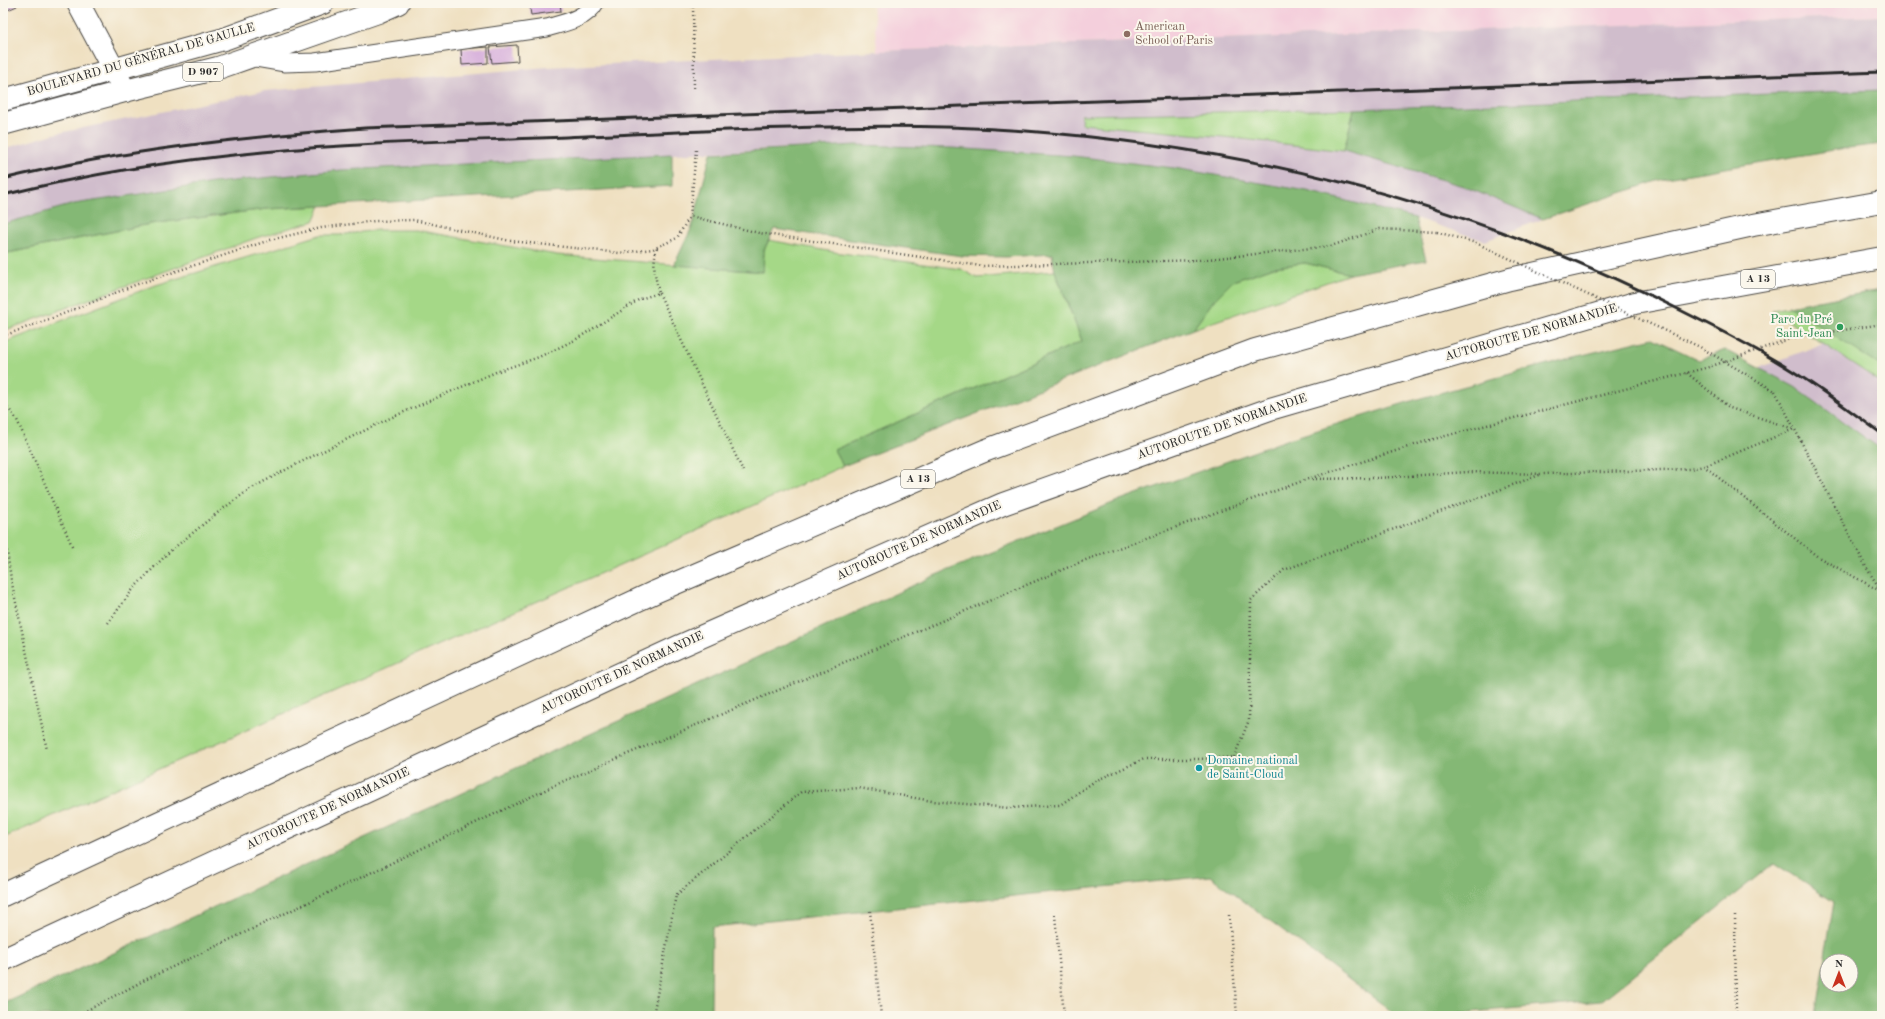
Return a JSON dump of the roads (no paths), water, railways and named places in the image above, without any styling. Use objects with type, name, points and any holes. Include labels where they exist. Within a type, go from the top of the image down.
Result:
[{"type":"main road","points":[[78,3],[125,91]]},
{"type":"main road","name":"BOULEVARD DU GÉNÉRAL DE GAULLE","points":[[3,100],[224,39],[323,3]]},
{"type":"main road","name":"BOULEVARD DU GÉNÉRAL DE GAULLE","points":[[3,124],[218,68],[375,8],[398,3]]},
{"type":"main road","name":"A 13","points":[[3,896],[655,592],[984,451],[1255,350],[1510,279],[1754,225],[1882,202]]},
{"type":"main road","name":"AUTOROUTE DE NORMANDIE","points":[[3,960],[678,646],[1003,504],[1270,409],[1635,303],[1882,258]]},
{"type":"lane","points":[[250,57],[284,64],[315,62],[547,28],[577,19],[596,3]]},
{"type":"railway","points":[[3,179],[138,152],[228,140],[365,128],[1882,72]]},
{"type":"railway","points":[[3,195],[100,174],[198,159],[263,152],[377,144],[854,126],[969,128],[1026,131],[1110,139],[1194,151],[1277,167],[1359,187],[1440,211],[1519,239],[1597,271],[1674,307],[1735,338],[1805,379],[1882,434]]},
{"type":"place","name":"American School of Paris","points":[[1127,34]]},
{"type":"place","name":"Parc du Pré Saint-Jean","points":[[1840,327]]},
{"type":"place","name":"Domaine national de Saint-Cloud","points":[[1199,768]]}]
